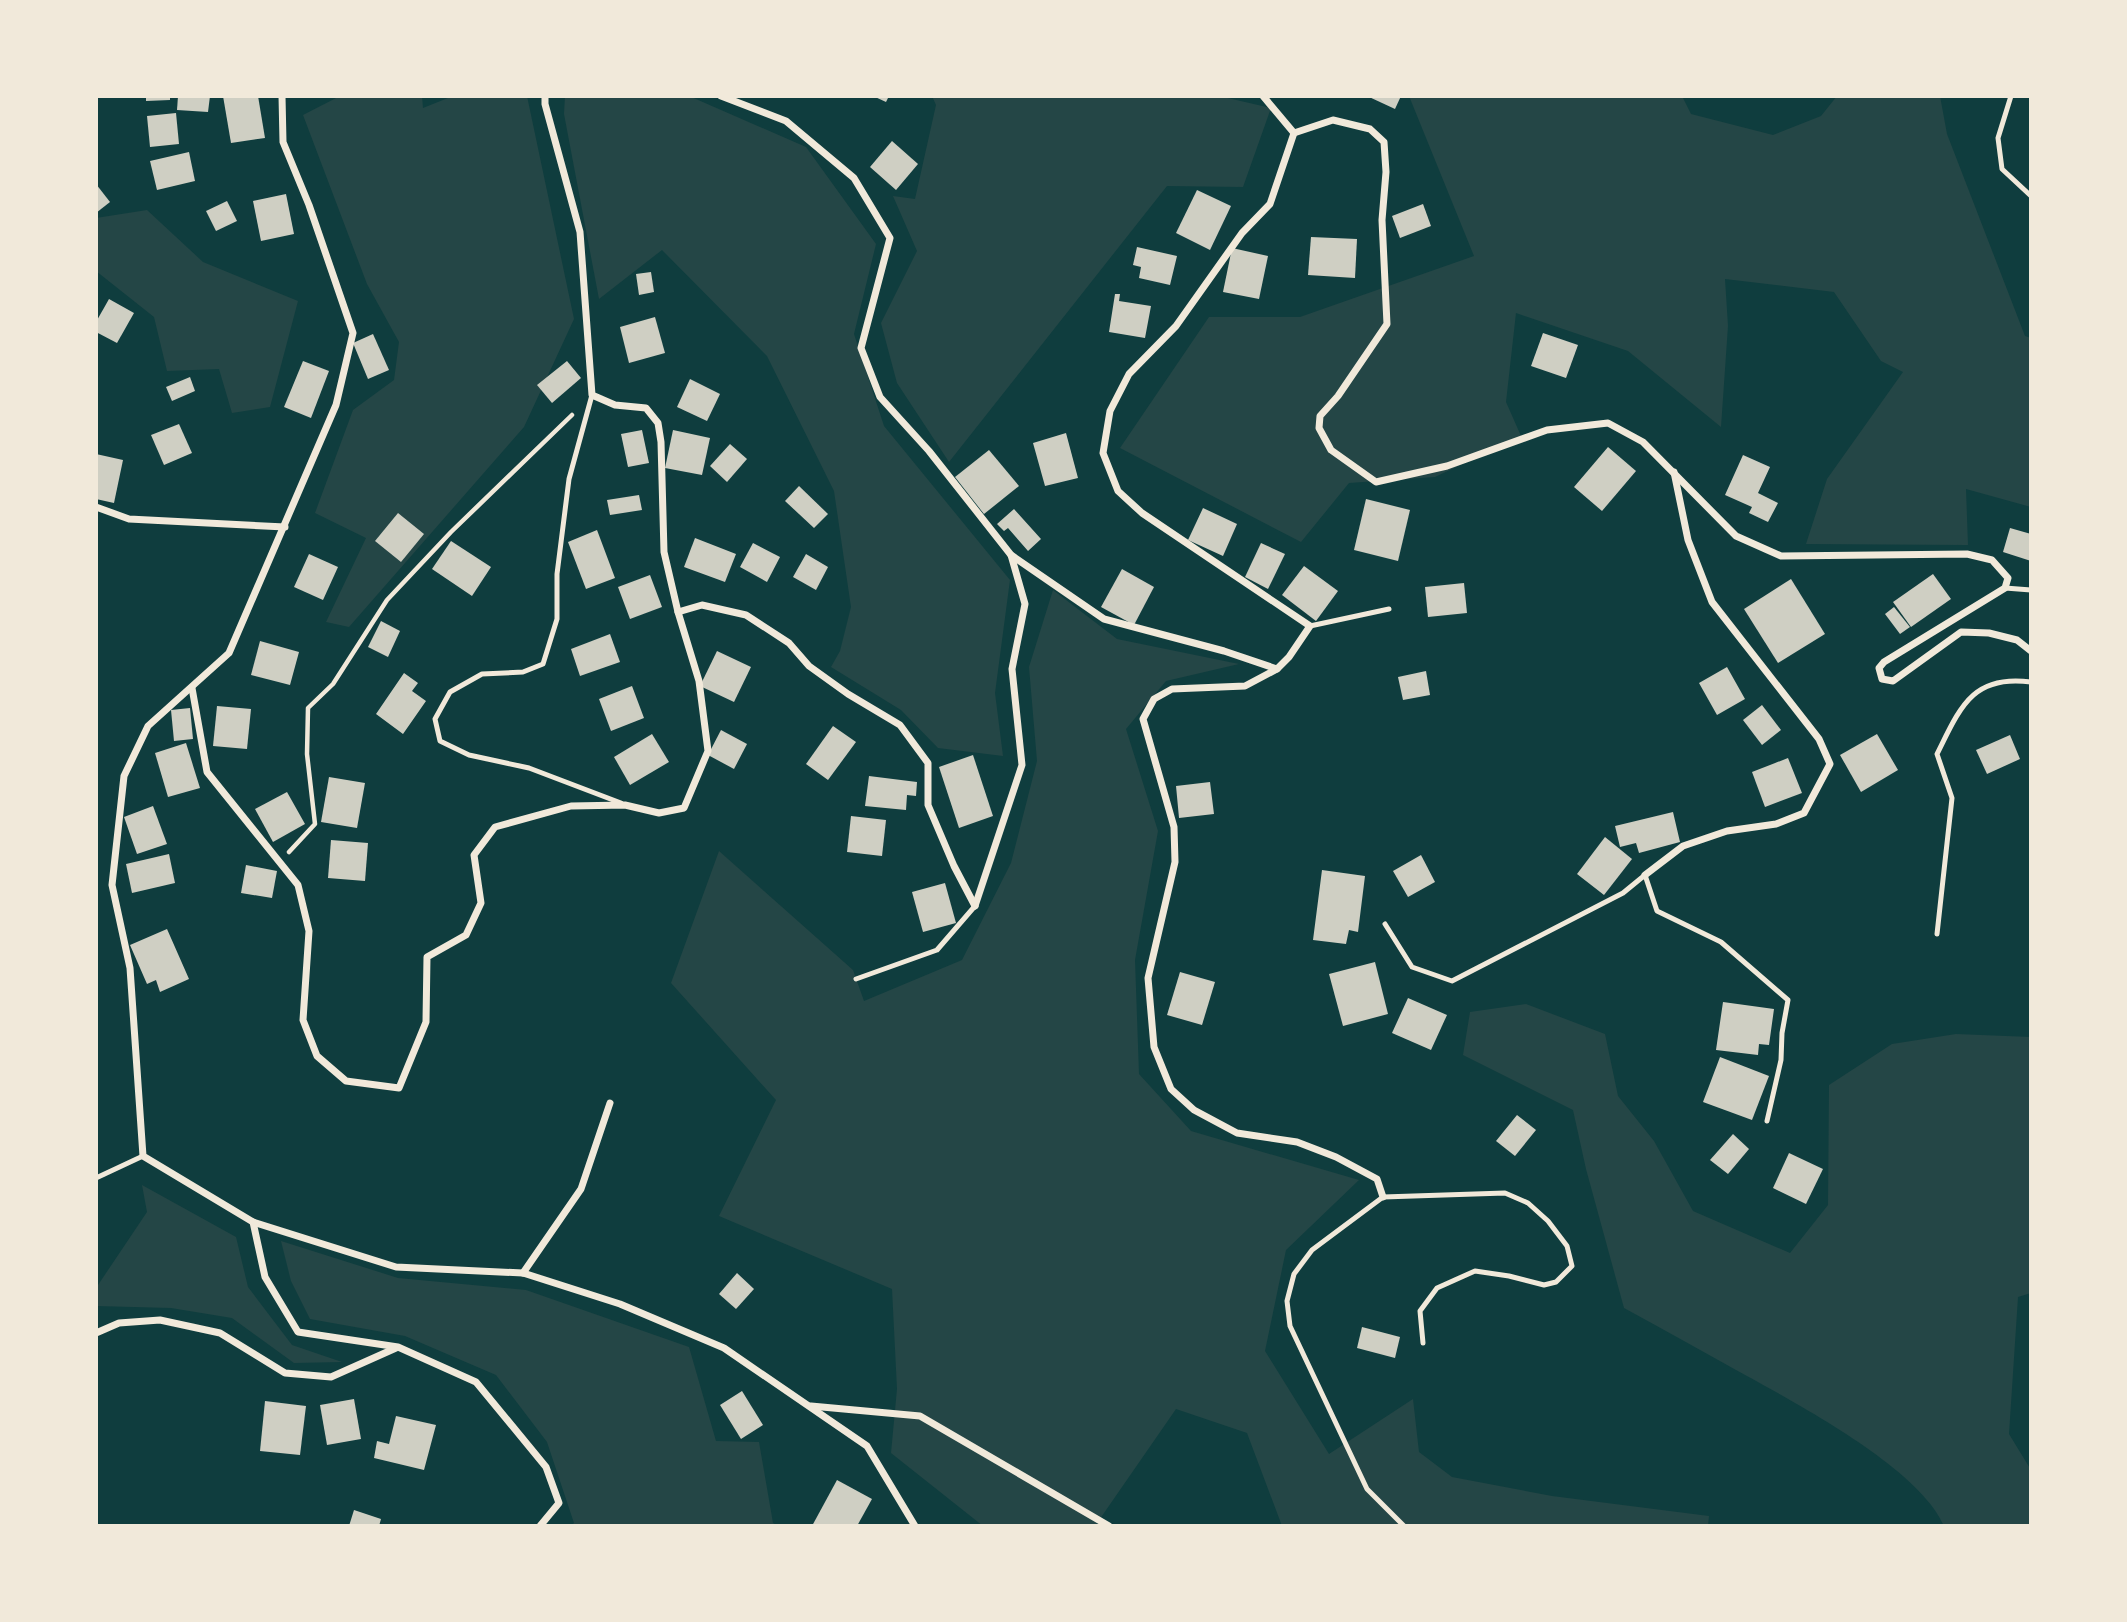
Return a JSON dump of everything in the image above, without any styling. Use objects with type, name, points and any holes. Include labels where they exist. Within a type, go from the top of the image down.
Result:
[{"type":"street","points":[[282,96],[283,142],[309,205],[353,333],[336,405],[229,653],[148,726],[124,776],[112,886],[130,968],[144,1156],[253,1222],[396,1267],[523,1273],[621,1304],[724,1348],[867,1446],[915,1526]]},
{"type":"street","points":[[192,688],[207,772],[298,885],[309,931],[303,1020],[317,1056],[346,1081],[399,1088],[426,1022],[427,957],[466,935],[481,904],[474,855],[495,827],[571,806],[625,805],[659,813],[684,808],[708,751],[699,681],[678,612],[664,552],[661,442],[658,423],[646,408],[614,405],[593,395],[580,232],[545,96]]},
{"type":"street","points":[[722,96],[786,121],[854,178],[890,238],[861,348],[880,397],[929,451],[1011,555],[1104,619],[1224,651],[1277,669]]},
{"type":"street","points":[[1263,96],[1294,133]]},
{"type":"street","points":[[1294,133],[1333,120],[1370,129],[1384,142],[1386,172],[1382,220],[1387,324],[1338,396],[1320,416],[1319,428],[1331,450],[1376,482],[1447,466],[1547,430],[1608,423],[1643,442],[1736,536],[1781,556],[1967,554],[1992,560],[2008,578],[2005,588],[1884,662],[1879,668],[1882,679],[1893,681],[1961,632],[1989,633],[2017,640],[2031,651]]},
{"type":"street","points":[[1294,133],[1269,204],[1242,233],[1176,326],[1129,374],[1110,411],[1103,453],[1118,491],[1142,513],[1310,626],[1289,657],[1277,669],[1245,686],[1172,689],[1154,699],[1143,719],[1174,827],[1175,862],[1149,978],[1154,1047],[1171,1089],[1194,1110],[1237,1133],[1297,1142],[1336,1157],[1377,1179],[1383,1197]]},
{"type":"street","points":[[1645,875],[1683,846],[1727,831],[1776,824],[1804,813],[1830,764],[1819,739],[1712,602],[1688,540],[1674,471]]},
{"type":"street","points":[[96,507],[129,519],[285,527]]},
{"type":"street","points":[[975,906],[1022,765],[1012,669],[1025,604],[1011,555]]},
{"type":"street","points":[[678,612],[702,605],[746,615],[789,643],[809,666],[848,694],[900,725],[928,763],[928,805],[954,866],[975,906]]},
{"type":"street","points":[[523,1273],[581,1189],[610,1103]]},
{"type":"street","points":[[253,1222],[265,1277],[298,1332],[398,1347],[476,1382],[546,1467],[559,1503],[540,1526]]},
{"type":"street","points":[[96,1333],[120,1322],[160,1320],[220,1333],[285,1373],[331,1377],[398,1347]]},
{"type":"street","points":[[810,1406],[920,1416],[1109,1526]]},
{"type":"lane","points":[[2011,96],[1998,138],[2002,169],[2031,196]]},
{"type":"lane","points":[[593,395],[569,479],[557,574],[557,619],[543,664],[523,672],[482,674],[450,692],[435,719],[440,741],[469,755],[529,768],[625,805]]},
{"type":"lane","points":[[2005,588],[2031,590]]},
{"type":"lane","points":[[1310,626],[1389,609]]},
{"type":"lane","points":[[1937,934],[1952,797],[1937,754],[1972,695],[1996,681],[2031,682]]},
{"type":"lane","points":[[1385,925],[1412,967],[1452,981],[1623,893],[1645,875],[1657,911],[1721,942],[1788,1000],[1782,1033],[1781,1060],[1767,1121]]},
{"type":"lane","points":[[856,979],[937,950],[975,906]]},
{"type":"lane","points":[[96,1178],[144,1156]]},
{"type":"lane","points":[[1404,1526],[1367,1489],[1290,1326],[1287,1301],[1294,1274],[1312,1250],[1383,1197],[1506,1193],[1528,1203],[1548,1221],[1567,1246],[1572,1266],[1556,1282],[1544,1285],[1475,1271],[1437,1288],[1420,1311],[1423,1343]]},
{"type":"path","points":[[281,861],[315,824],[307,754],[308,708],[333,684],[387,600],[451,531],[593,395]]},
{"type":"shaded area","points":[[340,96],[422,96],[423,108],[453,96],[527,96],[574,319],[524,427],[349,627],[326,622],[366,538],[315,513],[353,410],[394,380],[399,342],[367,284],[303,115]]},
{"type":"shaded area","points":[[565,96],[689,96],[806,147],[876,244],[854,334],[884,426],[1010,580],[995,693],[1003,756],[938,748],[901,710],[831,667],[840,651],[851,607],[834,491],[767,356],[662,250],[599,299],[564,114]]},
{"type":"shaded area","points":[[932,96],[1219,96],[1271,108],[1243,187],[1167,186],[949,462],[897,383],[881,323],[917,251],[893,196],[915,199],[936,105]]},
{"type":"shaded area","points":[[1409,96],[1682,96],[1691,114],[1773,135],[1821,116],[1837,96],[1940,96],[1947,134],[2025,336],[2031,338],[2031,507],[1966,489],[1968,545],[1806,544],[1827,479],[1903,372],[1881,361],[1834,292],[1725,279],[1728,326],[1721,427],[1628,351],[1516,313],[1506,402],[1521,436],[1435,477],[1349,483],[1301,542],[1120,448],[1209,317],[1300,317],[1474,256]]},
{"type":"shaded area","points":[[147,210],[203,262],[298,301],[270,407],[232,413],[219,369],[167,371],[154,317],[96,271],[96,218]]},
{"type":"shaded area","points":[[1053,590],[1117,639],[1239,664],[1166,681],[1126,729],[1158,831],[1135,960],[1139,1074],[1191,1131],[1359,1180],[1286,1250],[1265,1351],[1329,1454],[1413,1399],[1419,1452],[1452,1477],[1552,1496],[1709,1516],[1708,1526],[1282,1526],[1247,1433],[1176,1409],[1095,1526],[983,1526],[891,1453],[897,1389],[892,1289],[719,1216],[776,1100],[671,983],[719,851],[853,970],[864,1001],[962,960],[1011,863],[1037,761],[1029,667]]},
{"type":"shaded area","points":[[1526,1004],[1605,1034],[1618,1096],[1654,1141],[1693,1211],[1790,1253],[1828,1205],[1829,1085],[1892,1044],[1956,1034],[2031,1037],[2031,1293],[2018,1297],[2009,1434],[2031,1470],[2031,1526],[1944,1526],[1930,1504],[1909,1481],[1852,1438],[1789,1399],[1624,1308],[1586,1169],[1573,1110],[1463,1055],[1470,1012]]},
{"type":"shaded area","points":[[142,1185],[236,1237],[248,1287],[292,1345],[342,1362],[294,1363],[232,1318],[171,1308],[96,1306],[96,1288],[147,1212]]},
{"type":"shaded area","points":[[281,1241],[398,1278],[526,1290],[689,1347],[716,1441],[759,1442],[773,1523],[778,1526],[571,1526],[574,1523],[547,1442],[496,1375],[405,1336],[310,1319],[291,1281]]},
{"type":"building","points":[[146,96],[170,96],[170,100],[146,101]]},
{"type":"building","points":[[178,96],[210,96],[208,112],[177,110]]},
{"type":"building","points":[[223,96],[258,96],[265,138],[231,143]]},
{"type":"building","points":[[873,96],[889,96],[886,102]]},
{"type":"building","points":[[1367,96],[1401,96],[1395,109]]},
{"type":"building","points":[[176,113],[179,144],[150,147],[147,116]]},
{"type":"building","points":[[892,141],[918,164],[896,190],[870,167]]},
{"type":"building","points":[[189,152],[195,181],[157,190],[150,161]]},
{"type":"building","points":[[96,184],[110,202],[96,213]]},
{"type":"building","points":[[1197,190],[1231,206],[1210,250],[1176,233]]},
{"type":"building","points":[[286,194],[294,234],[261,241],[253,201]]},
{"type":"building","points":[[227,201],[237,221],[216,231],[206,211]]},
{"type":"building","points":[[1423,204],[1431,226],[1400,238],[1392,216]]},
{"type":"building","points":[[1311,237],[1357,239],[1355,278],[1308,275]]},
{"type":"building","points":[[1137,247],[1177,256],[1170,285],[1139,278],[1141,267],[1133,265]]},
{"type":"building","points":[[1232,248],[1268,256],[1259,299],[1223,292]]},
{"type":"building","points":[[651,272],[654,292],[639,295],[636,274]]},
{"type":"building","points":[[1115,294],[1120,294],[1119,301],[1151,306],[1145,338],[1109,332]]},
{"type":"building","points":[[109,299],[134,313],[117,343],[96,332],[96,322]]},
{"type":"building","points":[[655,317],[665,353],[629,363],[620,327]]},
{"type":"building","points":[[1543,333],[1578,345],[1566,378],[1531,366]]},
{"type":"building","points":[[373,334],[389,370],[368,379],[353,343]]},
{"type":"building","points":[[303,361],[329,371],[311,418],[284,407]]},
{"type":"building","points":[[567,361],[581,378],[552,403],[537,385]]},
{"type":"building","points":[[190,377],[195,391],[172,401],[166,387]]},
{"type":"building","points":[[690,379],[720,394],[707,421],[677,407]]},
{"type":"building","points":[[179,424],[192,453],[164,465],[151,435]]},
{"type":"building","points":[[642,430],[649,463],[628,467],[621,434]]},
{"type":"building","points":[[673,430],[710,438],[702,475],[665,468]]},
{"type":"building","points":[[1066,433],[1078,478],[1045,486],[1033,443]]},
{"type":"building","points":[[730,444],[747,459],[727,482],[710,466]]},
{"type":"building","points":[[1608,447],[1636,471],[1602,511],[1574,487]]},
{"type":"building","points":[[989,450],[1019,486],[984,514],[955,477]]},
{"type":"building","points":[[96,454],[123,460],[114,503],[96,499]]},
{"type":"building","points":[[1743,455],[1770,467],[1758,493],[1778,503],[1768,522],[1749,513],[1752,507],[1725,495]]},
{"type":"building","points":[[799,486],[828,514],[814,528],[785,501]]},
{"type":"building","points":[[639,495],[642,510],[610,515],[607,500]]},
{"type":"building","points":[[1366,499],[1410,510],[1398,561],[1354,550]]},
{"type":"building","points":[[1203,508],[1237,524],[1223,556],[1188,540]]},
{"type":"building","points":[[1014,509],[1041,539],[1028,551],[1008,528],[1004,531],[997,524]]},
{"type":"building","points":[[398,513],[424,534],[401,562],[375,541]]},
{"type":"building","points":[[2010,528],[2031,534],[2031,561],[2003,552]]},
{"type":"building","points":[[597,530],[615,578],[586,589],[568,542]]},
{"type":"building","points":[[695,538],[736,554],[725,582],[684,567]]},
{"type":"building","points":[[451,541],[491,567],[472,596],[432,569]]},
{"type":"building","points":[[753,543],[780,557],[767,582],[740,567]]},
{"type":"building","points":[[1261,543],[1285,554],[1268,589],[1245,577]]},
{"type":"building","points":[[309,554],[338,567],[323,600],[294,587]]},
{"type":"building","points":[[806,554],[828,567],[816,590],[793,577]]},
{"type":"building","points":[[1304,566],[1338,591],[1316,621],[1282,595]]},
{"type":"building","points":[[1122,569],[1154,587],[1134,625],[1101,607]]},
{"type":"building","points":[[1933,574],[1951,599],[1911,627],[1893,602]]},
{"type":"building","points":[[650,575],[662,607],[630,619],[618,587]]},
{"type":"building","points":[[1791,579],[1825,634],[1778,663],[1744,609]]},
{"type":"building","points":[[1464,583],[1467,613],[1428,617],[1425,587]]},
{"type":"building","points":[[1894,607],[1910,627],[1900,634],[1885,614]]},
{"type":"building","points":[[381,621],[400,631],[388,657],[368,647]]},
{"type":"building","points":[[610,634],[620,662],[580,676],[571,649]]},
{"type":"building","points":[[260,641],[299,652],[290,685],[251,675]]},
{"type":"building","points":[[717,651],[751,667],[734,702],[700,686]]},
{"type":"building","points":[[1727,667],[1745,699],[1717,715],[1699,683]]},
{"type":"building","points":[[1426,671],[1430,695],[1403,700],[1398,677]]},
{"type":"building","points":[[404,673],[418,683],[412,691],[426,701],[403,734],[376,714]]},
{"type":"building","points":[[632,686],[644,718],[611,731],[599,699]]},
{"type":"building","points":[[1762,705],[1781,730],[1762,745],[1743,720]]},
{"type":"building","points":[[217,706],[251,709],[247,749],[213,746]]},
{"type":"building","points":[[190,708],[193,739],[174,741],[171,710]]},
{"type":"building","points":[[833,726],[856,742],[828,780],[806,764]]},
{"type":"building","points":[[721,730],[747,744],[734,769],[708,755]]},
{"type":"building","points":[[652,734],[669,762],[630,785],[614,757]]},
{"type":"building","points":[[1877,734],[1898,770],[1861,792],[1840,755]]},
{"type":"building","points":[[2010,735],[2020,759],[1987,774],[1976,750]]},
{"type":"building","points":[[186,743],[200,788],[168,797],[155,753]]},
{"type":"building","points":[[973,755],[993,816],[959,828],[939,767]]},
{"type":"building","points":[[1788,758],[1802,793],[1765,807],[1752,772]]},
{"type":"building","points":[[869,776],[917,782],[916,796],[907,795],[906,810],[865,806]]},
{"type":"building","points":[[329,777],[365,783],[357,828],[321,822]]},
{"type":"building","points":[[1210,782],[1214,814],[1179,818],[1176,786]]},
{"type":"building","points":[[287,792],[305,824],[273,842],[255,809]]},
{"type":"building","points":[[153,806],[167,844],[137,854],[124,817]]},
{"type":"building","points":[[1673,812],[1680,842],[1639,853],[1636,843],[1620,847],[1615,826]]},
{"type":"building","points":[[851,816],[886,820],[882,856],[847,852]]},
{"type":"building","points":[[1605,837],[1632,859],[1604,895],[1577,874]]},
{"type":"building","points":[[331,840],[368,843],[365,881],[328,878]]},
{"type":"building","points":[[169,854],[175,883],[132,893],[126,864]]},
{"type":"building","points":[[1421,855],[1435,882],[1408,897],[1393,871]]},
{"type":"building","points":[[246,865],[277,871],[272,898],[241,893]]},
{"type":"building","points":[[1322,870],[1365,876],[1358,932],[1349,930],[1346,944],[1313,940]]},
{"type":"building","points":[[945,883],[956,923],[923,932],[912,892]]},
{"type":"building","points":[[167,929],[189,979],[160,992],[156,980],[147,984],[130,945]]},
{"type":"building","points":[[1375,962],[1388,1014],[1343,1026],[1329,974]]},
{"type":"building","points":[[1180,972],[1215,982],[1202,1025],[1167,1015]]},
{"type":"building","points":[[1408,998],[1447,1015],[1431,1050],[1392,1033]]},
{"type":"building","points":[[1723,1002],[1774,1009],[1769,1045],[1759,1044],[1758,1055],[1716,1050]]},
{"type":"building","points":[[1720,1057],[1769,1076],[1752,1120],[1703,1102]]},
{"type":"building","points":[[1517,1115],[1536,1130],[1515,1156],[1496,1141]]},
{"type":"building","points":[[1733,1134],[1749,1149],[1728,1174],[1710,1160]]},
{"type":"building","points":[[1789,1153],[1823,1169],[1806,1204],[1773,1188]]},
{"type":"building","points":[[737,1273],[754,1289],[736,1309],[719,1294]]},
{"type":"building","points":[[1362,1327],[1400,1337],[1395,1358],[1357,1348]]},
{"type":"building","points":[[742,1391],[763,1425],[741,1439],[720,1405]]},
{"type":"building","points":[[354,1399],[361,1439],[327,1445],[320,1405]]},
{"type":"building","points":[[265,1401],[306,1406],[300,1455],[260,1451]]},
{"type":"building","points":[[396,1416],[436,1425],[424,1470],[374,1458],[377,1441],[389,1444]]},
{"type":"building","points":[[837,1480],[872,1499],[857,1526],[812,1526]]},
{"type":"building","points":[[354,1510],[381,1519],[379,1526],[349,1526]]}]
